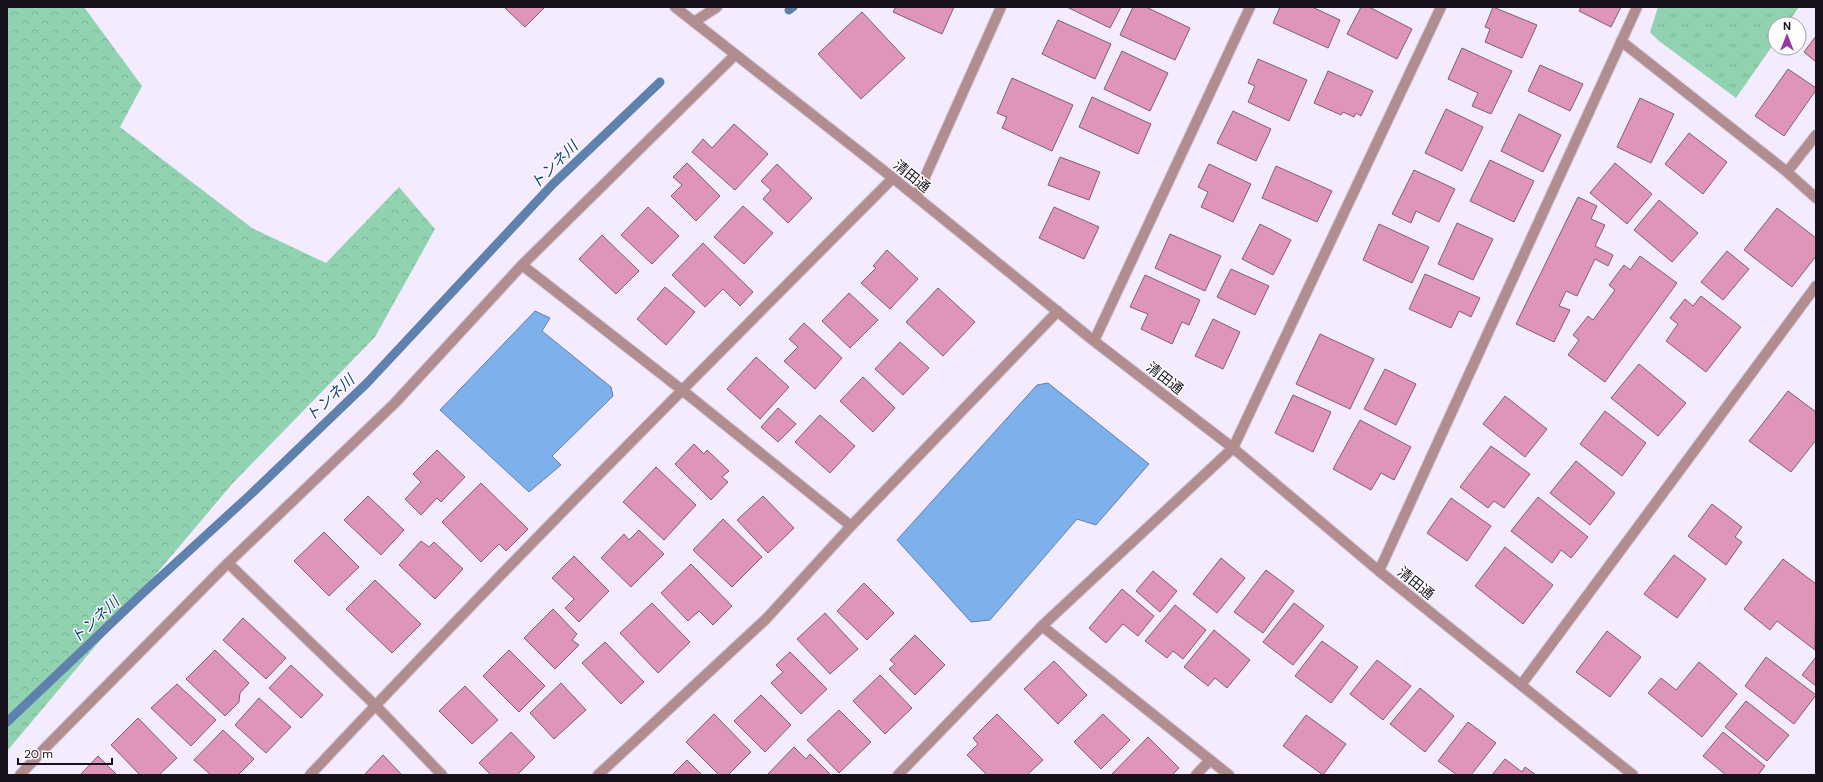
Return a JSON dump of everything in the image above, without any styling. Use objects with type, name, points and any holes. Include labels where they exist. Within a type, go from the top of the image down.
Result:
[{"type":"street","name":"清田通","points":[[675,7],[893,178],[1094,341],[1233,448],[1379,571],[1633,775]]},
{"type":"street","points":[[694,22],[717,7]]},
{"type":"street","points":[[916,197],[1001,7]]},
{"type":"street","points":[[1094,341],[1250,7]]},
{"type":"street","points":[[898,775],[1042,626],[1233,448],[1441,7]]},
{"type":"street","points":[[1379,571],[1637,7]]},
{"type":"street","points":[[1621,41],[1787,172],[1816,198]]},
{"type":"street","points":[[20,775],[44,748],[228,563],[394,404],[522,265],[736,55]]},
{"type":"street","points":[[1787,172],[1816,135]]},
{"type":"street","points":[[310,775],[375,705],[682,390],[893,178]]},
{"type":"street","points":[[522,265],[682,390],[851,526]]},
{"type":"street","points":[[1521,685],[1816,286]]},
{"type":"street","points":[[598,775],[766,619],[851,526],[1058,311]]},
{"type":"street","points":[[228,563],[375,705],[442,775]]},
{"type":"street","points":[[1042,626],[1229,775]]},
{"type":"street","points":[[1196,775],[1210,760]]},
{"type":"green space","points":[[7,7],[84,7],[142,86],[120,127],[252,228],[326,263],[399,187],[435,229],[375,337],[232,484],[7,751]]},
{"type":"green space","points":[[1658,7],[1799,7],[1793,16],[1767,16],[1767,53],[1736,98],[1659,41],[1650,32]]},
{"type":"water","points":[[535,311],[550,318],[542,331],[611,387],[613,396],[552,456],[561,465],[529,492],[440,410]]},
{"type":"water","points":[[1048,383],[1149,464],[1096,525],[1077,519],[990,620],[971,622],[897,540],[1037,385]]},
{"type":"building","points":[[504,7],[545,7],[525,27]]},
{"type":"building","points":[[896,7],[954,7],[942,34],[893,12]]},
{"type":"building","points":[[1067,7],[1121,7],[1110,28]]},
{"type":"building","points":[[1133,7],[1146,7],[1190,28],[1175,60],[1120,35]]},
{"type":"building","points":[[1280,7],[1312,7],[1340,20],[1328,48],[1273,23]]},
{"type":"building","points":[[1361,7],[1369,7],[1412,29],[1397,59],[1347,34]]},
{"type":"building","points":[[1493,7],[1537,25],[1522,58],[1485,42],[1490,29],[1485,27]]},
{"type":"building","points":[[1581,7],[1621,7],[1611,27],[1579,11]]},
{"type":"building","points":[[862,12],[905,58],[861,99],[818,54]]},
{"type":"building","points":[[1058,20],[1111,44],[1095,79],[1042,54]]},
{"type":"building","points":[[1816,36],[1816,62],[1807,54],[1807,48]]},
{"type":"building","points":[[1462,48],[1512,71],[1491,114],[1472,106],[1478,93],[1448,79]]},
{"type":"building","points":[[1122,51],[1168,73],[1150,111],[1104,89]]},
{"type":"building","points":[[1258,59],[1307,80],[1289,121],[1248,102],[1255,86],[1248,83]]},
{"type":"building","points":[[1540,65],[1583,84],[1570,111],[1528,91]]},
{"type":"building","points":[[1788,69],[1816,88],[1816,90],[1784,136],[1755,116]]},
{"type":"building","points":[[1328,71],[1373,91],[1361,116],[1356,113],[1354,117],[1343,112],[1341,115],[1314,103]]},
{"type":"building","points":[[1012,78],[1073,105],[1052,151],[1002,128],[1007,117],[997,113]]},
{"type":"building","points":[[1092,97],[1151,124],[1138,154],[1079,127]]},
{"type":"building","points":[[1640,98],[1674,114],[1651,163],[1617,147]]},
{"type":"building","points":[[1446,109],[1483,127],[1462,171],[1425,153]]},
{"type":"building","points":[[1233,111],[1271,129],[1256,161],[1217,143]]},
{"type":"building","points":[[1519,114],[1561,135],[1543,172],[1501,151]]},
{"type":"building","points":[[734,124],[768,154],[735,190],[692,152],[703,139],[712,148]]},
{"type":"building","points":[[1689,133],[1727,162],[1703,194],[1665,164]]},
{"type":"building","points":[[1060,157],[1100,172],[1089,200],[1048,185]]},
{"type":"building","points":[[1490,160],[1534,181],[1514,222],[1470,201]]},
{"type":"building","points":[[687,163],[720,196],[696,221],[671,196],[682,185],[673,177]]},
{"type":"building","points":[[1615,163],[1652,194],[1627,224],[1590,193]]},
{"type":"building","points":[[777,164],[812,198],[788,223],[763,199],[771,190],[761,181]]},
{"type":"building","points":[[1209,164],[1251,184],[1233,222],[1201,207],[1208,192],[1198,187]]},
{"type":"building","points":[[1276,166],[1332,191],[1317,222],[1262,198]]},
{"type":"building","points":[[1414,170],[1455,189],[1439,222],[1416,211],[1411,223],[1392,214]]},
{"type":"building","points":[[1578,197],[1597,206],[1591,219],[1605,225],[1595,246],[1613,255],[1608,266],[1595,259],[1577,296],[1566,291],[1559,306],[1570,310],[1554,342],[1516,324]]},
{"type":"building","points":[[1659,200],[1698,233],[1672,262],[1634,230]]},
{"type":"building","points":[[743,206],[773,233],[744,264],[714,237]]},
{"type":"building","points":[[648,207],[679,236],[652,264],[621,235]]},
{"type":"building","points":[[1054,207],[1099,227],[1084,259],[1039,238]]},
{"type":"building","points":[[1777,208],[1816,238],[1816,256],[1792,287],[1744,250]]},
{"type":"building","points":[[1457,223],[1493,239],[1473,280],[1438,264]]},
{"type":"building","points":[[1260,224],[1291,240],[1273,275],[1242,259]]},
{"type":"building","points":[[1379,224],[1429,247],[1412,283],[1363,260]]},
{"type":"building","points":[[1170,234],[1221,256],[1205,291],[1155,268]]},
{"type":"building","points":[[602,235],[639,271],[616,294],[579,259]]},
{"type":"building","points":[[703,243],[753,292],[740,306],[723,289],[705,307],[672,275]]},
{"type":"building","points":[[887,250],[918,279],[890,309],[861,283],[876,268],[873,266]]},
{"type":"building","points":[[1727,251],[1749,269],[1723,300],[1701,282]]},
{"type":"building","points":[[1640,256],[1677,283],[1605,382],[1568,355],[1579,340],[1573,335],[1588,316],[1593,320],[1615,290],[1609,285],[1624,265],[1630,270]]},
{"type":"building","points":[[1231,269],[1269,286],[1255,315],[1217,297]]},
{"type":"building","points":[[1425,274],[1480,298],[1471,317],[1459,311],[1451,328],[1409,309]]},
{"type":"building","points":[[1145,275],[1200,300],[1189,325],[1182,322],[1172,344],[1141,329],[1148,314],[1130,307]]},
{"type":"building","points":[[665,287],[695,312],[666,345],[637,319]]},
{"type":"building","points":[[938,288],[975,322],[943,356],[906,322]]},
{"type":"building","points":[[849,293],[878,320],[850,348],[822,321]]},
{"type":"building","points":[[1701,296],[1741,327],[1706,372],[1666,341],[1678,324],[1670,318],[1685,299],[1693,306]]},
{"type":"building","points":[[1213,319],[1240,332],[1223,369],[1195,356]]},
{"type":"building","points":[[804,323],[842,358],[815,389],[784,361],[798,347],[789,339]]},
{"type":"building","points":[[1320,334],[1374,359],[1350,409],[1296,384]]},
{"type":"building","points":[[900,342],[929,368],[903,395],[875,369]]},
{"type":"building","points":[[756,357],[789,387],[760,419],[727,389]]},
{"type":"building","points":[[1639,364],[1686,403],[1658,436],[1611,398]]},
{"type":"building","points":[[1385,369],[1416,384],[1396,425],[1364,409]]},
{"type":"building","points":[[863,377],[895,408],[873,432],[840,401]]},
{"type":"building","points":[[1788,391],[1816,412],[1816,440],[1791,472],[1749,441]]},
{"type":"building","points":[[1293,395],[1331,412],[1313,452],[1275,433]]},
{"type":"building","points":[[1505,396],[1547,429],[1525,457],[1483,424]]},
{"type":"building","points":[[778,408],[796,424],[778,442],[761,427]]},
{"type":"building","points":[[1605,411],[1646,443],[1622,476],[1580,444]]},
{"type":"building","points":[[820,415],[855,446],[830,473],[795,442]]},
{"type":"building","points":[[1360,420],[1411,447],[1394,480],[1381,473],[1371,490],[1333,469]]},
{"type":"building","points":[[694,444],[704,454],[707,450],[729,471],[722,477],[728,482],[711,500],[675,464]]},
{"type":"building","points":[[1491,446],[1530,474],[1504,508],[1494,501],[1488,508],[1460,487]]},
{"type":"building","points":[[437,450],[465,477],[441,502],[437,498],[421,515],[405,499],[421,482],[413,474]]},
{"type":"building","points":[[1576,461],[1615,493],[1590,525],[1550,493]]},
{"type":"building","points":[[656,467],[696,505],[664,540],[623,502]]},
{"type":"building","points":[[481,483],[528,529],[506,551],[499,544],[481,562],[442,522]]},
{"type":"building","points":[[368,496],[404,530],[381,555],[344,520]]},
{"type":"building","points":[[763,496],[794,528],[768,553],[737,520]]},
{"type":"building","points":[[1538,497],[1588,537],[1571,558],[1561,550],[1552,563],[1511,531]]},
{"type":"building","points":[[1451,498],[1491,526],[1467,561],[1427,533]]},
{"type":"building","points":[[1712,504],[1742,527],[1735,537],[1742,542],[1726,565],[1688,536]]},
{"type":"building","points":[[723,519],[762,557],[732,587],[693,550]]},
{"type":"building","points":[[639,530],[664,554],[631,587],[601,558],[624,534],[629,540]]},
{"type":"building","points":[[324,532],[359,567],[329,596],[294,561]]},
{"type":"building","points":[[421,541],[429,547],[434,542],[463,569],[435,599],[399,565]]},
{"type":"building","points":[[1505,547],[1553,585],[1523,624],[1475,586]]},
{"type":"building","points":[[1674,555],[1706,579],[1677,618],[1644,594]]},
{"type":"building","points":[[574,556],[609,591],[579,622],[565,608],[574,599],[552,578]]},
{"type":"building","points":[[1221,558],[1245,578],[1217,613],[1193,594]]},
{"type":"building","points":[[1783,559],[1816,584],[1815,650],[1777,621],[1770,630],[1744,609]]},
{"type":"building","points":[[691,564],[732,606],[713,625],[699,611],[688,621],[661,593]]},
{"type":"building","points":[[1266,570],[1294,591],[1263,633],[1234,612]]},
{"type":"building","points":[[1153,571],[1177,591],[1160,612],[1136,591]]},
{"type":"building","points":[[375,580],[421,624],[392,653],[346,609]]},
{"type":"building","points":[[864,583],[894,613],[867,640],[837,611]]},
{"type":"building","points":[[1122,589],[1154,616],[1138,636],[1123,624],[1106,643],[1089,628]]},
{"type":"building","points":[[652,603],[690,642],[658,673],[620,633]]},
{"type":"building","points":[[1294,603],[1324,626],[1293,665],[1263,642]]},
{"type":"building","points":[[1175,605],[1206,630],[1183,659],[1173,651],[1167,658],[1145,641]]},
{"type":"building","points":[[553,609],[577,634],[572,640],[579,645],[555,669],[524,638]]},
{"type":"building","points":[[825,613],[858,649],[830,674],[797,639]]},
{"type":"building","points":[[243,618],[286,658],[266,679],[223,640]]},
{"type":"building","points":[[1214,630],[1250,660],[1227,688],[1215,678],[1208,686],[1184,667]]},
{"type":"building","points":[[1607,631],[1641,657],[1610,697],[1576,672]]},
{"type":"building","points":[[915,635],[945,665],[915,695],[889,669],[895,664],[890,660]]},
{"type":"building","points":[[1322,641],[1358,667],[1331,703],[1295,676]]},
{"type":"building","points":[[605,642],[644,682],[621,704],[582,663]]},
{"type":"building","points":[[215,650],[249,683],[240,693],[239,702],[225,716],[186,679]]},
{"type":"building","points":[[509,650],[545,686],[519,712],[483,676]]},
{"type":"building","points":[[790,652],[827,689],[801,714],[771,683],[783,672],[776,665]]},
{"type":"building","points":[[1766,657],[1816,695],[1794,724],[1745,686]]},
{"type":"building","points":[[1816,657],[1816,686],[1802,675]]},
{"type":"building","points":[[1377,660],[1411,686],[1383,720],[1350,694]]},
{"type":"building","points":[[1054,661],[1087,695],[1058,724],[1024,689]]},
{"type":"building","points":[[1699,662],[1737,694],[1702,737],[1648,693],[1661,678],[1676,690]]},
{"type":"building","points":[[291,665],[323,695],[301,718],[269,688]]},
{"type":"building","points":[[880,675],[912,708],[885,734],[853,701]]},
{"type":"building","points":[[561,683],[586,710],[554,739],[530,713]]},
{"type":"building","points":[[177,684],[216,720],[191,746],[151,708]]},
{"type":"building","points":[[465,686],[498,720],[472,744],[439,711]]},
{"type":"building","points":[[1420,688],[1454,716],[1425,752],[1390,724]]},
{"type":"building","points":[[761,695],[791,725],[765,752],[734,721]]},
{"type":"building","points":[[259,698],[291,727],[266,753],[235,725]]},
{"type":"building","points":[[1746,701],[1789,735],[1767,761],[1725,727]]},
{"type":"building","points":[[839,710],[871,742],[839,773],[807,740]]},
{"type":"building","points":[[714,714],[751,752],[728,775],[719,775],[686,742]]},
{"type":"building","points":[[997,714],[1043,760],[1027,775],[987,775],[967,755],[978,744],[973,738]]},
{"type":"building","points":[[1103,714],[1130,740],[1101,769],[1074,742]]},
{"type":"building","points":[[1306,715],[1346,744],[1323,775],[1283,746]]},
{"type":"building","points":[[138,718],[177,758],[159,775],[140,775],[111,745]]},
{"type":"building","points":[[1468,722],[1496,743],[1471,775],[1457,775],[1438,761]]},
{"type":"building","points":[[223,730],[254,759],[238,775],[211,775],[194,760]]},
{"type":"building","points":[[511,732],[535,757],[517,775],[491,775],[479,763]]},
{"type":"building","points":[[1723,732],[1765,766],[1758,775],[1726,775],[1703,756]]},
{"type":"building","points":[[1148,737],[1179,768],[1172,775],[1111,775]]},
{"type":"building","points":[[794,747],[806,759],[810,754],[831,775],[767,775]]},
{"type":"building","points":[[383,755],[402,775],[364,775]]},
{"type":"building","points":[[98,756],[117,775],[80,775]]},
{"type":"building","points":[[1505,759],[1522,772],[1525,767],[1536,775],[1492,775]]},
{"type":"building","points":[[687,760],[702,775],[672,775]]},
{"type":"waterway","name":"トンネ川","points":[[789,10],[793,7]]},
{"type":"waterway","name":"トンネ川","points":[[7,722],[143,593],[250,495],[367,383],[553,184],[660,82]]}]
